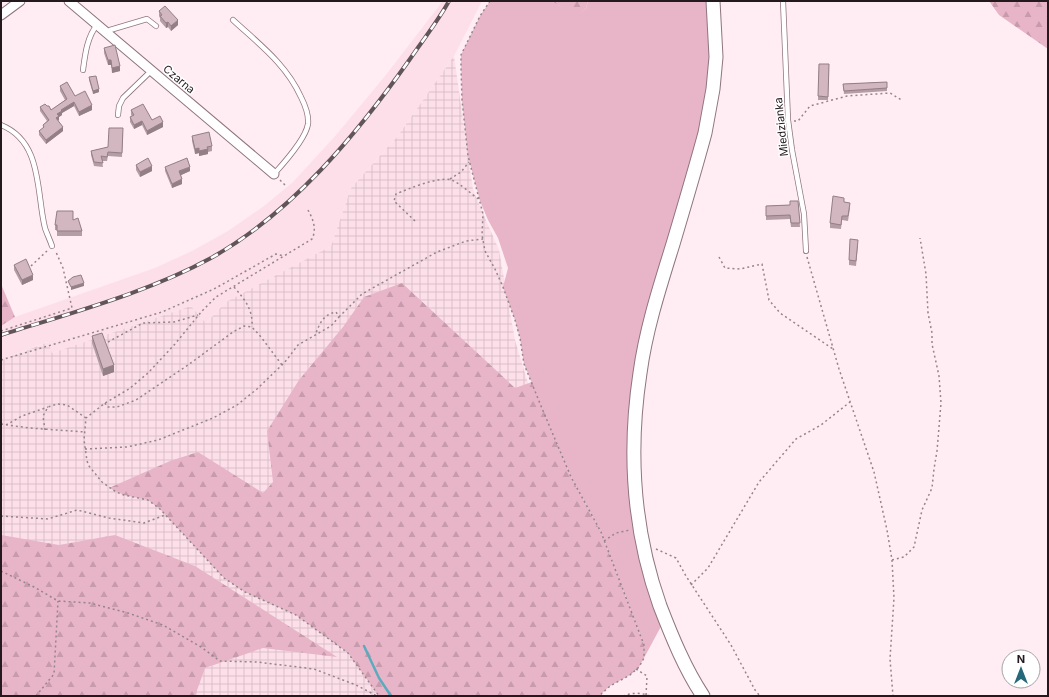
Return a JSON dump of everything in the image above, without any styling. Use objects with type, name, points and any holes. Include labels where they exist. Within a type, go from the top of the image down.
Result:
[{"type":"main road","points":[[703,696],[680,653],[665,619],[655,590],[643,547],[640,530],[634,484],[633,455],[635,412],[640,372],[647,336],[656,299],[705,134],[713,89],[716,57],[713,1]]},
{"type":"street","points":[[1,15],[20,1]]},
{"type":"street","name":"Czarna","points":[[69,1],[274,174]]},
{"type":"lane","name":"Miedzianka","points":[[782,1],[788,120],[804,214],[806,251]]},
{"type":"lane","points":[[107,33],[110,30],[147,19],[156,26]]},
{"type":"lane","points":[[233,20],[278,61],[287,72],[297,87],[307,113],[308,123],[305,135],[274,174]]},
{"type":"lane","points":[[84,70],[85,51],[93,30],[97,25]]},
{"type":"lane","points":[[118,115],[119,106],[123,98],[151,71]]},
{"type":"lane","points":[[1,125],[17,134],[26,145],[32,159],[38,176],[46,229],[52,246]]},
{"type":"path","points":[[490,1],[480,16],[461,55],[462,100],[470,161],[484,219],[482,235],[485,251],[503,287],[515,320],[520,338],[524,364],[571,477],[601,532],[644,645],[644,658],[636,669],[630,675],[610,686],[599,696]]},
{"type":"path","points":[[788,120],[798,122],[810,106],[847,96],[890,93],[904,101]]},
{"type":"path","points":[[415,221],[394,201],[396,194],[436,180],[450,179],[461,172],[470,161]]},
{"type":"path","points":[[450,179],[480,200]]},
{"type":"path","points":[[308,210],[313,222],[314,233],[312,238],[216,297],[198,315],[175,344],[148,373],[129,389],[105,403],[86,418],[84,440],[89,466],[102,482],[116,492],[148,500],[165,515],[224,578],[245,592],[296,615],[348,653],[378,696]]},
{"type":"path","points":[[892,560],[904,557],[914,547],[922,510],[932,488],[937,451],[941,402],[939,376],[932,344],[932,333],[928,313],[926,274],[920,238]]},
{"type":"path","points":[[86,449],[127,447],[158,440],[213,418],[237,405],[257,389],[282,365],[298,345],[331,326],[362,294],[437,252],[466,241],[483,239]]},
{"type":"path","points":[[1,332],[72,308],[63,268],[52,246],[31,266]]},
{"type":"path","points":[[806,251],[808,266],[833,349],[874,472],[892,560],[894,598],[890,659],[894,696]]},
{"type":"path","points":[[1,360],[162,312],[214,289],[276,254],[284,256]]},
{"type":"path","points":[[719,257],[725,268],[740,269],[762,264],[769,300],[780,313],[833,349]]},
{"type":"path","points":[[234,287],[248,304],[252,320],[252,328]]},
{"type":"path","points":[[315,336],[322,320],[328,313],[336,312],[339,317]]},
{"type":"path","points":[[108,342],[143,324],[174,322],[198,315]]},
{"type":"path","points":[[105,403],[107,407],[117,407],[136,400],[233,332],[244,326],[252,328],[261,337],[282,365]]},
{"type":"path","points":[[691,585],[708,568],[759,482],[791,444],[796,439],[821,425],[850,402]]},
{"type":"path","points":[[6,425],[22,416],[57,404],[67,405],[86,418]]},
{"type":"path","points":[[45,430],[43,416],[48,407]]},
{"type":"path","points":[[1,424],[45,430],[85,432]]},
{"type":"path","points":[[1,516],[48,519],[77,510],[109,518],[144,523],[165,515]]},
{"type":"path","points":[[604,541],[616,533],[640,530]]},
{"type":"path","points":[[643,547],[654,549],[676,558],[691,585],[731,645],[755,690],[760,696]]},
{"type":"path","points":[[1,571],[58,601],[90,603],[128,613],[164,625],[201,647],[220,661],[257,662],[314,669],[356,685],[378,696]]},
{"type":"path","points":[[36,696],[54,674],[58,601]]},
{"type":"path","points":[[623,696],[641,693],[647,696],[647,676],[636,669]]},
{"type":"shaded area","points":[[442,1],[482,1],[454,56],[397,137],[351,188],[331,246],[226,302],[206,323],[191,306],[52,353],[47,342],[1,360],[1,326],[15,317],[155,268],[192,251],[228,231],[264,206],[293,182],[337,134],[385,76]]},
{"type":"shaded area","points":[[454,56],[473,190],[499,250],[515,340],[539,420],[582,696],[1,696],[1,360],[48,342],[52,353],[191,306],[206,323],[226,302],[331,246],[351,188],[397,137]]},
{"type":"green space","points":[[490,1],[551,1],[578,15],[586,8],[588,1],[713,1],[713,89],[656,299],[634,470],[665,619],[644,658],[644,645],[601,532],[571,477],[524,364],[520,338],[503,287],[508,268],[498,238],[480,201],[468,156],[462,100],[461,55],[480,16]]},
{"type":"green space","points":[[551,1],[588,1],[586,8],[578,16]]},
{"type":"green space","points":[[989,1],[1048,1],[1048,49],[999,15]]},
{"type":"green space","points":[[402,283],[515,388],[532,382],[571,477],[601,532],[644,645],[644,658],[639,667],[630,675],[610,686],[599,696],[379,696],[348,653],[296,615],[245,592],[224,578],[160,509],[148,500],[124,495],[109,488],[170,461],[198,452],[263,493],[273,482],[267,431],[299,380],[343,327],[364,297]]},
{"type":"green space","points":[[1,284],[15,317],[1,326]]},
{"type":"green space","points":[[1,535],[59,545],[115,535],[195,566],[337,657],[263,648],[205,668],[195,696],[1,696]]},
{"type":"building","points":[[165,6],[178,20],[171,26],[160,16],[162,15],[159,11]]},
{"type":"building","points":[[115,45],[120,66],[112,68],[111,60],[108,60],[104,48]]},
{"type":"building","points":[[819,64],[829,64],[828,97],[818,96]]},
{"type":"building","points":[[96,76],[99,89],[93,91],[89,77]]},
{"type":"building","points":[[67,82],[75,96],[85,91],[92,105],[79,112],[74,102],[61,110],[62,111],[57,114],[59,116],[56,118],[63,127],[46,140],[39,131],[49,120],[40,107],[45,104],[49,106],[51,110],[67,99],[60,86]]},
{"type":"building","points":[[887,82],[887,88],[844,91],[843,84]]},
{"type":"building","points":[[143,104],[152,120],[160,116],[163,122],[147,131],[142,121],[134,125],[130,117],[134,115],[131,110]]},
{"type":"building","points":[[109,128],[123,128],[122,153],[108,152],[107,157],[101,156],[103,163],[94,162],[91,151],[108,147]]},
{"type":"building","points":[[209,132],[212,146],[207,147],[208,149],[199,151],[199,148],[195,149],[192,136]]},
{"type":"building","points":[[148,158],[152,166],[140,172],[136,165]]},
{"type":"building","points":[[187,158],[190,167],[179,171],[182,179],[172,184],[165,167]]},
{"type":"building","points":[[833,196],[844,198],[844,202],[850,203],[848,216],[842,216],[841,225],[830,223]]},
{"type":"building","points":[[790,201],[798,201],[800,223],[791,223],[790,215],[766,216],[766,206],[790,205]]},
{"type":"building","points":[[57,211],[73,211],[73,220],[78,218],[82,231],[57,231],[57,225],[55,225]]},
{"type":"building","points":[[850,239],[858,240],[856,261],[849,260]]},
{"type":"building","points":[[26,259],[33,275],[22,280],[14,265]]},
{"type":"building","points":[[81,275],[84,283],[71,287],[68,281],[73,277]]},
{"type":"building","points":[[102,333],[114,365],[103,369],[92,336]]},
{"type":"waterway","points":[[364,646],[379,678],[391,696]]},
{"type":"railway","points":[[1,335],[81,310],[161,282],[211,258],[241,240],[296,195],[345,143],[390,87],[449,1]]}]
